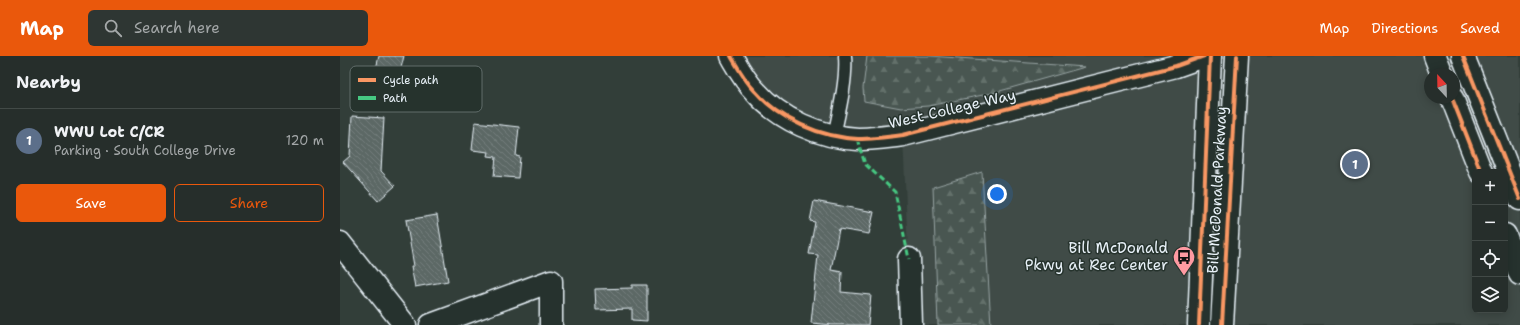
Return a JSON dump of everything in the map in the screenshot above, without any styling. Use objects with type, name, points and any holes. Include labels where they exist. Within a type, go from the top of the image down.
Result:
[{"type":"street","name":"West College Way","points":[[731,56],[754,91],[772,107],[791,120],[834,136],[858,139],[903,135],[1176,66],[1204,56]]},
{"type":"street","name":"Bill McDonald Parkway","points":[[1199,325],[1210,56]]},
{"type":"street","name":"Bill McDonald Parkway","points":[[1222,325],[1238,56]]},
{"type":"street","points":[[1435,56],[1440,68]]},
{"type":"street","points":[[1463,56],[1520,200]]},
{"type":"street","points":[[1454,104],[1479,169]]},
{"type":"street","points":[[1507,241],[1520,274]]},
{"type":"street","points":[[340,243],[405,325]]},
{"type":"street","points":[[908,259],[911,325]]},
{"type":"street","points":[[431,325],[551,281],[551,325]]},
{"type":"lane","points":[[834,136],[846,62],[845,56]]},
{"type":"shaded area","points":[[731,56],[1520,56],[1520,325],[911,325],[903,135],[812,129]]},
{"type":"green space","points":[[867,56],[930,56],[1085,67],[993,93],[928,106],[901,108],[864,101],[863,88]]},
{"type":"green space","points":[[982,172],[991,325],[938,325],[933,187]]},
{"type":"building","points":[[379,56],[404,56],[402,66],[377,66]]},
{"type":"building","points":[[352,116],[384,118],[381,171],[395,186],[378,201],[343,162],[350,156]]},
{"type":"building","points":[[475,122],[519,127],[516,156],[520,157],[518,178],[494,176],[496,157],[488,156],[489,152],[472,150]]},
{"type":"building","points":[[814,201],[874,212],[869,234],[839,229],[831,270],[842,272],[841,292],[871,295],[868,325],[832,325],[811,323],[818,255],[809,254],[815,222],[810,221]]},
{"type":"building","points":[[437,215],[448,281],[415,287],[411,266],[414,266],[406,220]]},
{"type":"building","points":[[632,285],[647,285],[647,321],[632,320],[632,309],[596,310],[595,289],[632,288]]},
{"type":"marked path","points":[[857,139],[865,164],[895,192],[909,259]]},
{"type":"cycle path","points":[[731,56],[751,87],[776,110],[815,131],[844,138],[858,139],[903,135],[1176,66],[1204,56]]},
{"type":"cycle path","points":[[1199,325],[1210,56]]},
{"type":"cycle path","points":[[1222,325],[1237,56]]},
{"type":"cycle path","points":[[1463,56],[1520,199]]},
{"type":"cycle path","points":[[1454,104],[1480,169]]},
{"type":"place","name":"WWU Lot C/CR","points":[[1355,164]]},
{"type":"place","name":"Bill McDonald Pkwy at Rec Center","points":[[1184,276]]}]
